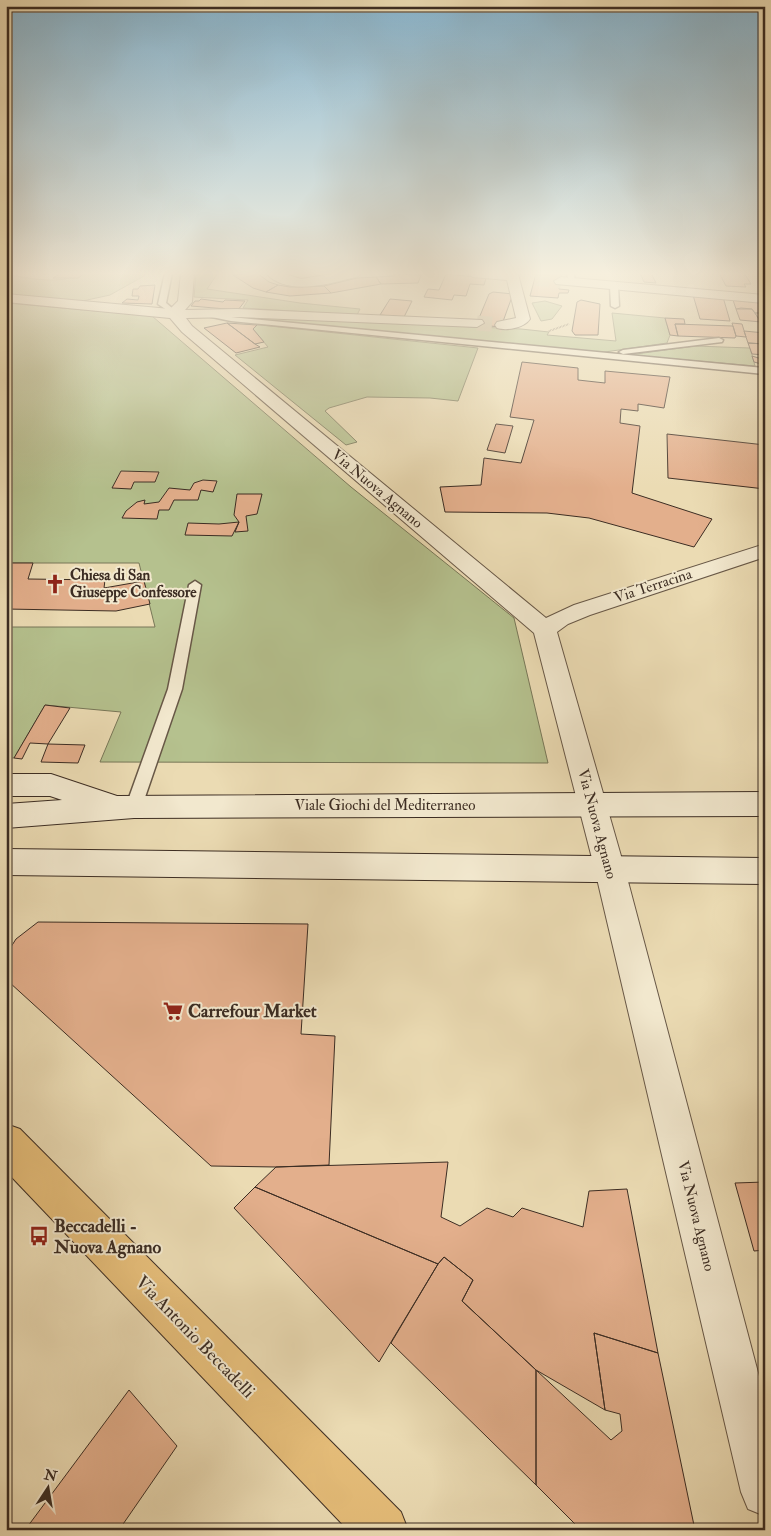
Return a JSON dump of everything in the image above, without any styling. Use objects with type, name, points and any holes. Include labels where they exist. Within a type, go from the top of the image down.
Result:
[{"type":"main road","name":"Via Antonio Beccadelli","points":[[6,1143],[383,1530]]},
{"type":"street","name":"Via Nuova Agnano","points":[[206,345],[545,630],[610,870],[765,1492]]},
{"type":"street","name":"Via Terracina","points":[[545,630],[560,619],[582,610],[765,550]]},
{"type":"street","points":[[6,785],[51,785],[125,806]]},
{"type":"street","name":"Viale Giochi del Mediterraneo","points":[[6,816],[125,806],[765,804]]},
{"type":"street","points":[[6,862],[765,871]]},
{"type":"lane","points":[[485,345],[765,371]]},
{"type":"lane","points":[[597,356],[683,345]]},
{"type":"lane","points":[[125,806],[175,689],[195,585]]},
{"type":"green space","points":[[6,345],[185,345],[351,487],[514,618],[548,763],[100,762],[121,712],[45,705],[14,758],[6,758],[6,627],[155,627],[139,563],[6,563]]},
{"type":"green space","points":[[266,345],[446,345],[478,348],[458,401],[430,398],[367,397],[329,408],[325,411],[357,442],[346,445],[235,355],[268,347]]},
{"type":"green space","points":[[514,345],[655,345],[598,353]]},
{"type":"green space","points":[[695,346],[750,348],[755,366],[629,355]]},
{"type":"building","points":[[225,345],[256,345],[260,347],[236,353]]},
{"type":"building","points":[[749,345],[764,345],[765,355],[752,354]]},
{"type":"building","points":[[752,356],[765,360],[765,365],[754,362]]},
{"type":"building","points":[[522,362],[578,368],[578,380],[605,383],[605,371],[670,377],[664,408],[638,404],[638,411],[621,409],[620,423],[640,426],[632,493],[712,519],[694,547],[589,518],[547,513],[445,512],[440,487],[481,485],[484,458],[521,463],[534,420],[510,417]]},
{"type":"building","points":[[496,424],[513,426],[505,453],[487,450]]},
{"type":"building","points":[[667,434],[765,445],[765,489],[668,478]]},
{"type":"building","points":[[121,471],[159,472],[155,482],[134,482],[131,489],[112,488]]},
{"type":"building","points":[[203,480],[217,481],[213,492],[201,490],[198,500],[174,500],[169,510],[159,510],[157,519],[122,518],[126,511],[137,502],[145,500],[144,504],[159,502],[169,488],[190,490],[194,483]]},
{"type":"building","points":[[237,494],[262,494],[257,514],[246,516],[248,531],[235,532],[239,522],[234,515]]},
{"type":"building","points":[[239,522],[232,536],[185,535],[188,523],[219,524]]},
{"type":"building","name":"Chiesa di San Giuseppe Confessore","points":[[6,563],[33,563],[28,579],[105,580],[104,588],[144,581],[150,604],[116,611],[6,609]]},
{"type":"building","points":[[45,705],[70,708],[48,744],[30,743],[22,759],[14,758]]},
{"type":"building","points":[[48,744],[85,745],[78,763],[41,762]]},
{"type":"building","points":[[38,922],[308,924],[301,1034],[335,1036],[329,1165],[276,1167],[211,1166],[9,982],[6,975],[6,957],[9,950],[16,939]]},
{"type":"building","points":[[448,1162],[441,1217],[460,1226],[487,1208],[513,1217],[522,1208],[583,1227],[589,1191],[627,1189],[658,1353],[594,1333],[605,1410],[536,1370],[462,1301],[473,1280],[444,1257],[438,1264],[255,1187],[276,1167]]},
{"type":"building","points":[[765,1182],[765,1250],[754,1251],[735,1183]]},
{"type":"building","points":[[255,1187],[438,1264],[379,1362],[234,1208]]},
{"type":"building","points":[[444,1257],[473,1280],[462,1301],[536,1370],[536,1485],[391,1343]]},
{"type":"building","points":[[594,1333],[658,1353],[695,1530],[581,1530],[536,1485],[536,1370],[611,1440],[622,1431],[620,1414],[605,1410]]},
{"type":"building","points":[[129,1390],[177,1446],[119,1530],[25,1530]]},
{"type":"place","name":"Chiesa di San Giuseppe Confessore","points":[[55,584]]},
{"type":"place","name":"Carrefour Market","points":[[173,1011]]},
{"type":"place","name":"Beccadelli - Nuova Agnano","points":[[39,1236]]}]
